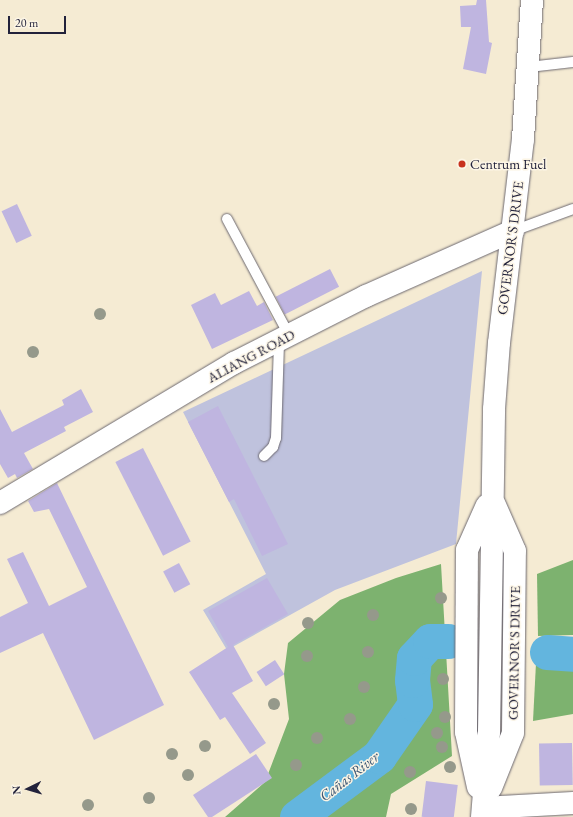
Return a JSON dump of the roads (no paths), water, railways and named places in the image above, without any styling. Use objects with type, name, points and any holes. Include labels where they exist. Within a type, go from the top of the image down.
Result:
[{"type":"main road","name":"GOVERNOR'S DRIVE","points":[[482,813],[488,732],[491,496],[498,350],[513,231],[529,67],[532,0]]},
{"type":"main road","name":"ALIANG ROAD","points":[[0,503],[212,375],[420,270],[513,231]]},
{"type":"main road","name":"GOVERNOR'S DRIVE","points":[[482,813],[466,732],[467,550],[491,496]]},
{"type":"main road","name":"GOVERNOR'S DRIVE","points":[[482,813],[513,733],[515,551],[491,496]]},
{"type":"main road","points":[[482,813],[573,803]]},
{"type":"lane","points":[[529,67],[573,62]]},
{"type":"lane","points":[[513,231],[573,208]]},
{"type":"lane","points":[[227,219],[284,338],[276,438],[273,447],[264,456]]},
{"type":"waterway","name":"Cañas River","points":[[297,817],[379,756],[415,704],[412,680],[414,658],[430,641],[448,641]]},
{"type":"waterway","name":"Cañas River","points":[[547,652],[573,654]]},
{"type":"place","name":"Centrum Fuel","points":[[462,164]]}]
